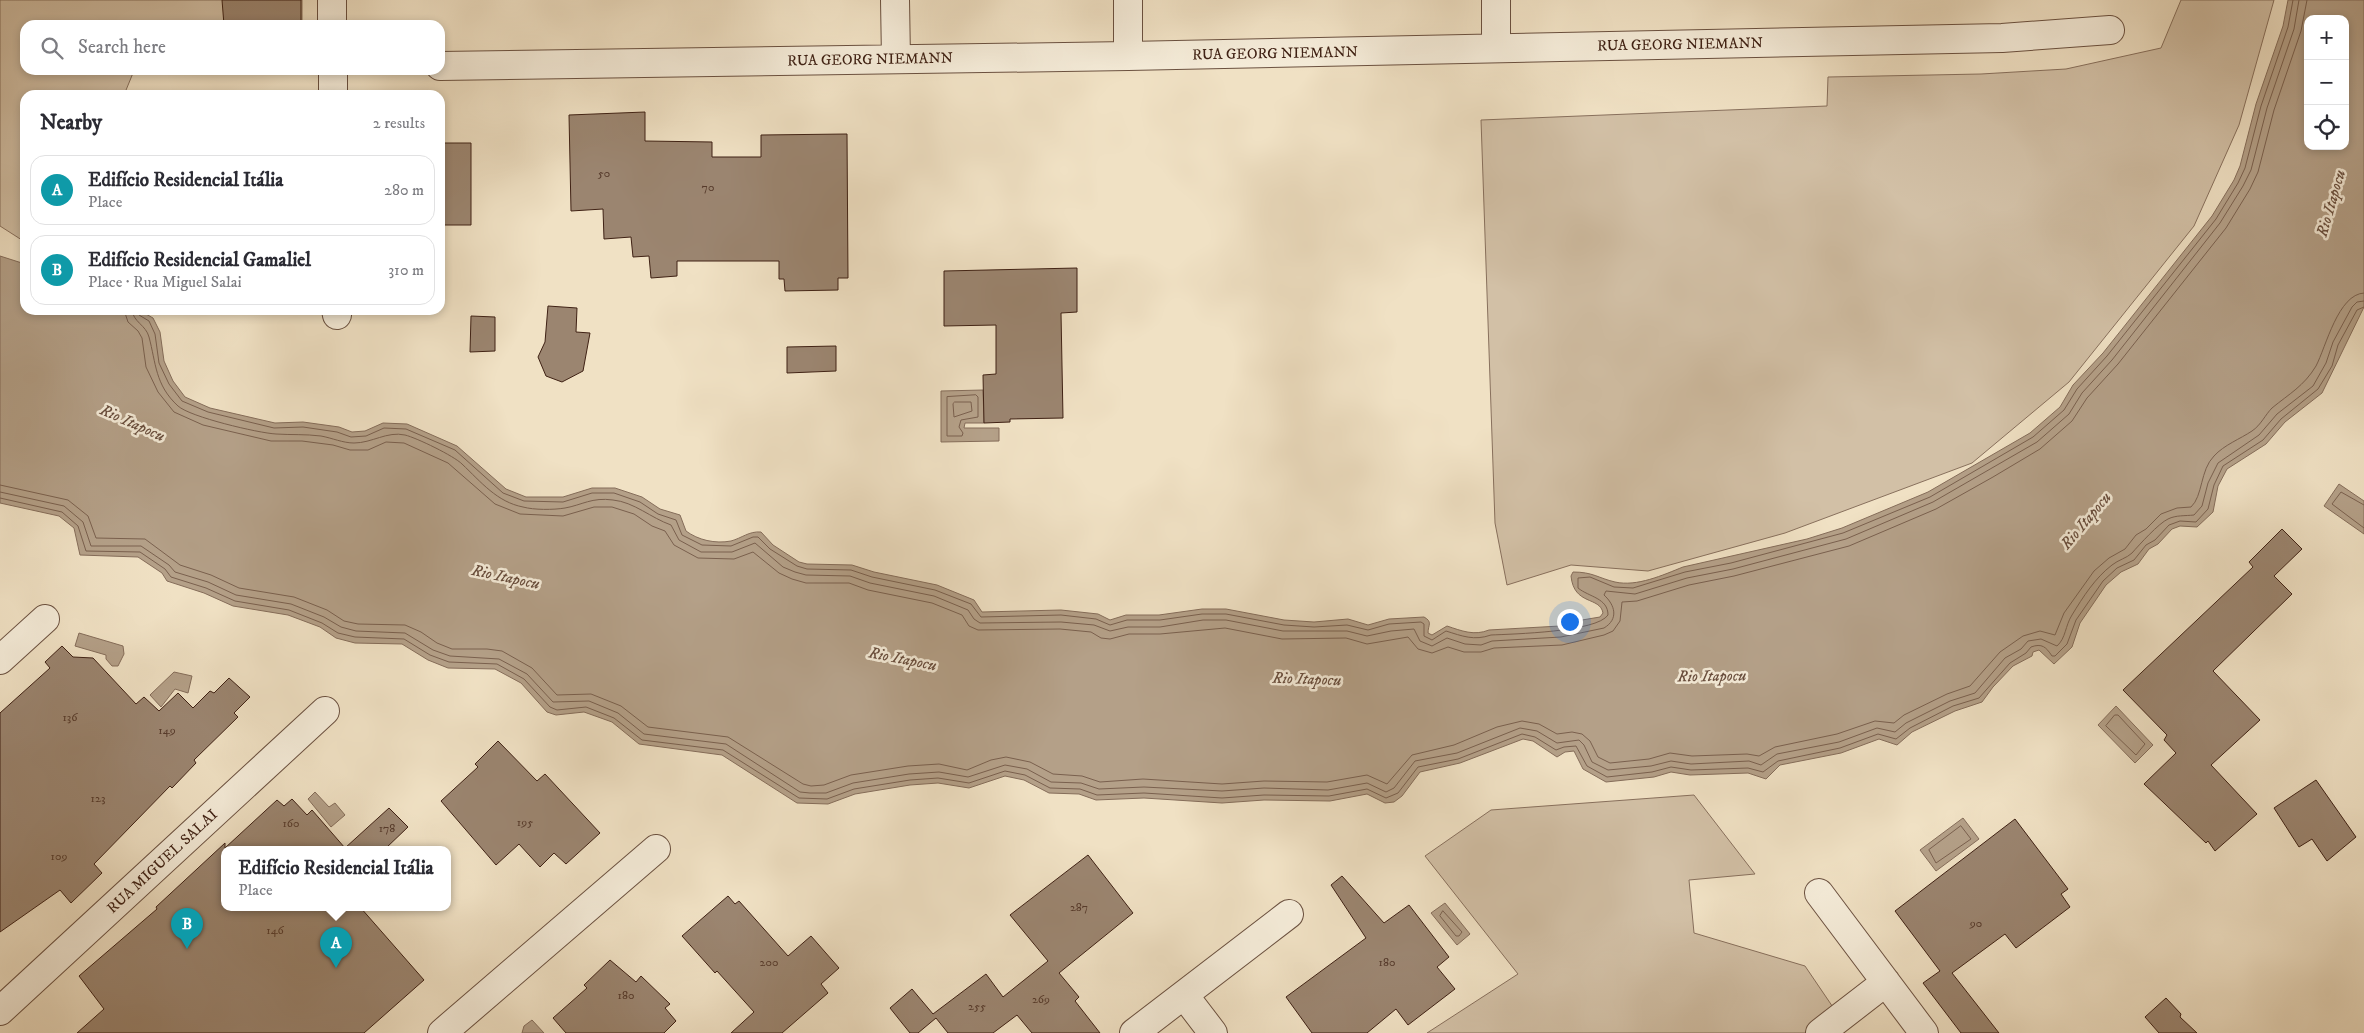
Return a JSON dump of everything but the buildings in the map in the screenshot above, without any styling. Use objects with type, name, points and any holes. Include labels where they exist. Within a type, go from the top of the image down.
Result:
[{"type":"street","points":[[332,0],[332,20]]},
{"type":"street","points":[[895,0],[896,59]]},
{"type":"street","points":[[1128,0],[1128,56]]},
{"type":"street","points":[[1496,0],[1496,48]]},
{"type":"street","name":"RUA GEORG NIEMANN","points":[[445,66],[1128,56],[2002,38],[2110,30]]},
{"type":"street","points":[[333,75],[333,90]]},
{"type":"street","points":[[0,660],[45,619]]},
{"type":"street","name":"RUA MIGUEL SALAI","points":[[0,1011],[325,711]]},
{"type":"street","points":[[442,1033],[656,849]]},
{"type":"street","points":[[1819,893],[1924,1033]]},
{"type":"street","points":[[1134,1033],[1289,914]]},
{"type":"street","points":[[1820,1033],[1886,982]]},
{"type":"street","points":[[1184,995],[1213,1033]]},
{"type":"shaded area","points":[[0,0],[302,0],[302,20],[20,20],[20,75],[132,75],[126,90],[20,90],[20,239],[0,226]]},
{"type":"shaded area","points":[[2181,0],[2274,0],[2239,125],[2194,226],[2069,382],[1972,463],[1785,533],[1648,571],[1571,565],[1507,585],[1495,523],[1481,120],[1827,106],[1828,77],[1981,74],[2066,69],[2161,48]]},
{"type":"shaded area","points":[[1694,795],[1755,874],[1689,880],[1694,933],[1805,966],[1841,1019],[1819,1033],[1427,1033],[1518,974],[1425,856],[1491,810]]},
{"type":"water","name":"Rio Itapocu","points":[[2288,0],[2364,0],[2364,307],[2322,393],[2285,422],[2266,444],[2227,469],[2218,486],[2213,512],[2197,527],[2180,526],[2172,529],[2158,544],[2149,549],[2138,564],[2121,572],[2106,585],[2080,623],[2072,647],[2054,664],[2039,650],[2033,652],[2032,656],[2013,666],[1982,702],[1955,711],[1912,732],[1897,745],[1879,739],[1841,753],[1780,765],[1766,779],[1748,773],[1690,775],[1671,772],[1654,777],[1606,782],[1583,769],[1574,751],[1565,752],[1557,757],[1533,741],[1523,739],[1460,763],[1420,772],[1402,796],[1394,802],[1385,803],[1367,794],[1330,801],[1264,800],[1222,803],[1144,798],[1096,800],[1079,794],[1049,793],[1024,780],[1005,776],[969,788],[938,783],[910,785],[855,794],[828,804],[797,803],[722,755],[639,744],[612,722],[584,712],[556,715],[547,712],[521,683],[495,669],[448,668],[428,660],[402,644],[355,643],[336,638],[320,627],[288,615],[233,606],[204,593],[167,581],[162,573],[138,557],[80,555],[74,528],[59,516],[0,503],[0,256],[20,262],[20,315],[148,315],[153,318],[160,332],[164,361],[173,381],[185,397],[210,408],[275,423],[303,422],[339,427],[352,432],[365,431],[383,423],[407,424],[457,446],[506,489],[526,497],[563,497],[592,488],[615,488],[642,497],[660,509],[680,515],[686,531],[701,539],[725,542],[761,532],[773,545],[799,562],[807,564],[852,565],[874,572],[937,585],[974,600],[982,612],[1061,610],[1098,614],[1110,620],[1126,615],[1159,615],[1202,609],[1226,609],[1284,620],[1314,622],[1348,619],[1368,625],[1389,619],[1424,617],[1429,622],[1428,633],[1432,635],[1447,626],[1478,633],[1489,630],[1560,626],[1570,622],[1600,617],[1603,613],[1597,604],[1577,592],[1573,586],[1571,576],[1573,572],[1591,574],[1615,582],[1641,582],[1683,567],[1807,539],[1842,528],[1928,492],[2030,433],[2060,407],[2073,385],[2103,353],[2212,216],[2234,180],[2240,166],[2256,104],[2283,26]]},
{"type":"water","points":[[983,390],[984,423],[965,423],[964,428],[999,428],[999,441],[941,442],[941,391]]},
{"type":"water","points":[[2339,484],[2364,501],[2364,534],[2324,506]]},
{"type":"water","points":[[79,633],[123,646],[124,654],[118,666],[112,666],[106,659],[106,655],[75,646]]},
{"type":"water","points":[[174,672],[192,676],[188,693],[175,689],[161,707],[150,695]]},
{"type":"water","points":[[2116,706],[2153,745],[2135,763],[2098,725]]},
{"type":"water","points":[[315,792],[329,807],[335,803],[345,815],[331,827],[308,799]]},
{"type":"water","points":[[1963,818],[1979,839],[1936,871],[1920,850]]},
{"type":"water","points":[[1445,903],[1470,934],[1457,945],[1431,913]]},
{"type":"water","points":[[532,1020],[544,1033],[522,1033],[524,1026]]},
{"type":"place","name":"Edifício Residencial Gamaliel","points":[[187,949]]},
{"type":"place","name":"Edifício Residencial Itália","points":[[336,968]]}]
